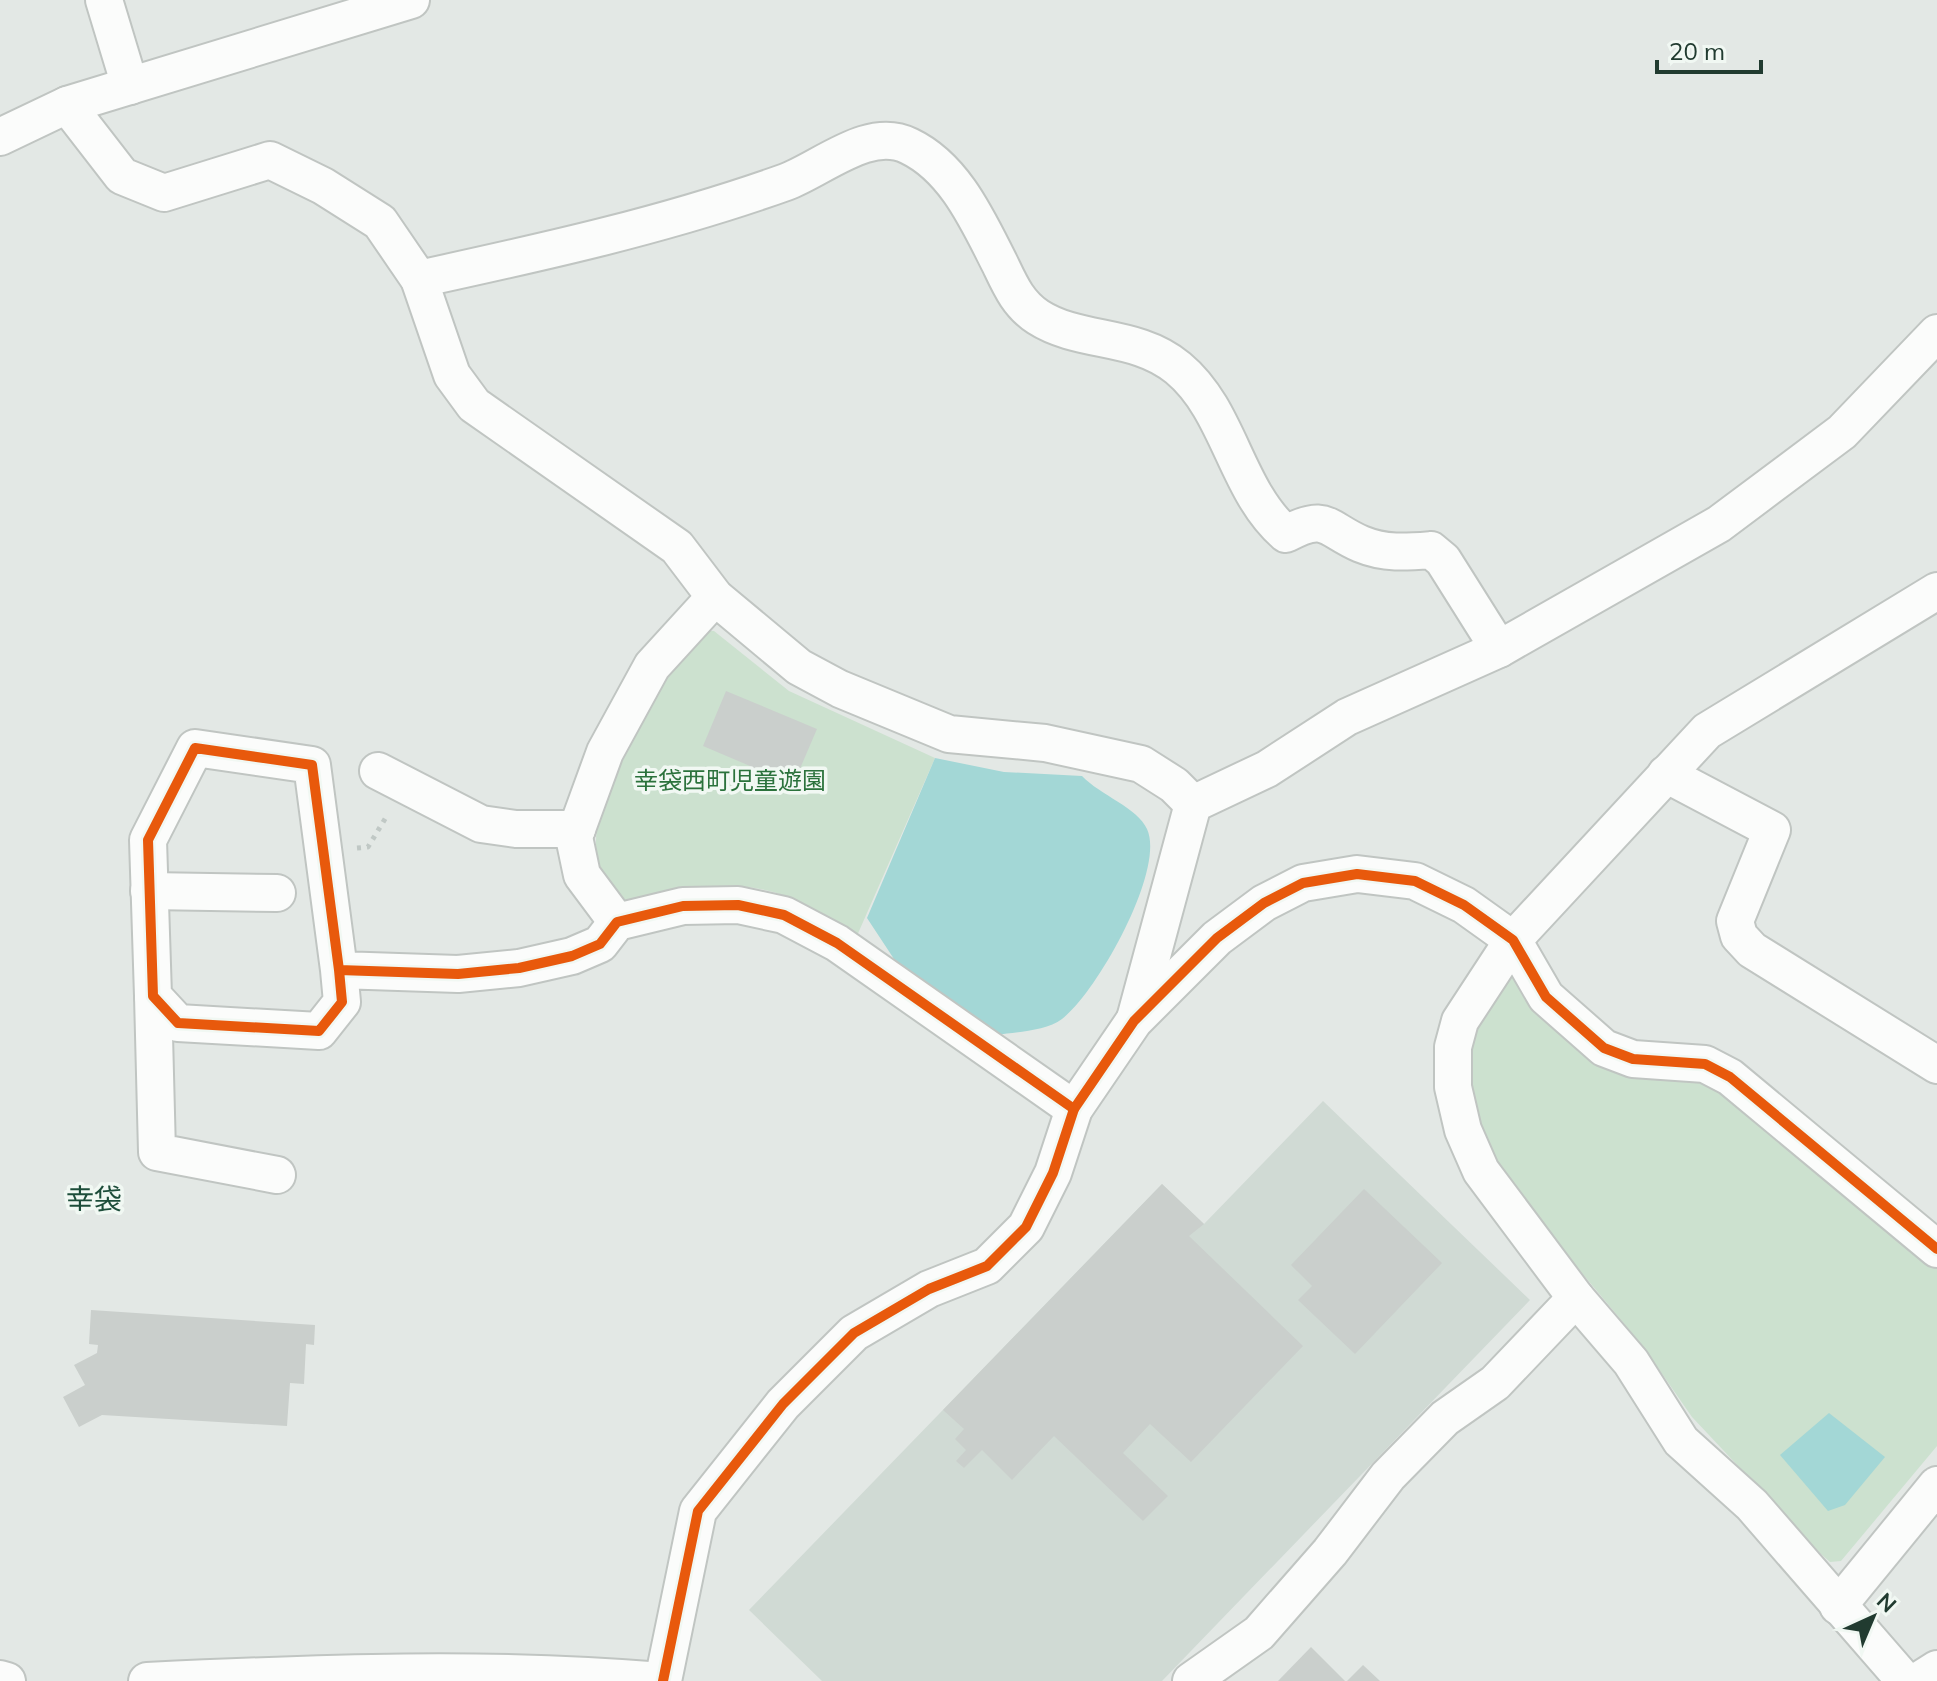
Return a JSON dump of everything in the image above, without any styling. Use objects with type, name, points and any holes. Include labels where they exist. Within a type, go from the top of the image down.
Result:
[{"type":"street","points":[[104,0],[130,86]]},
{"type":"street","points":[[0,137],[67,105],[130,86],[341,9],[411,0]]},
{"type":"street","points":[[67,105],[122,176],[164,193],[270,160],[323,186],[380,222],[419,279],[452,375],[474,405],[677,547],[715,597],[799,667],[840,689],[949,734],[1045,743],[1141,764],[1174,785],[1193,804]]},
{"type":"street","points":[[419,279],[606,238],[721,206],[810,173],[846,152],[881,140],[908,145],[950,179],[974,213],[1019,301],[1040,318],[1146,347],[1179,368],[1196,386],[1242,476],[1272,522],[1286,534],[1307,522],[1328,523],[1360,544],[1392,553],[1431,550],[1443,560],[1499,649]]},
{"type":"street","points":[[1134,1021],[1193,804],[1267,769],[1347,717],[1499,649],[1719,524],[1842,432],[1937,333]]},
{"type":"street","points":[[1905,1681],[1752,1505],[1681,1441],[1631,1362],[1576,1298],[1481,1171],[1463,1130],[1453,1087],[1453,1047],[1460,1021],[1513,940],[1707,731],[1937,591]]},
{"type":"street","points":[[617,922],[582,875],[574,837],[605,752],[652,666],[715,597]]},
{"type":"street","points":[[153,996],[178,1023],[319,1031],[342,1002],[312,765],[195,748],[148,840],[157,1152],[277,1175]]},
{"type":"street","points":[[1666,774],[1772,830],[1735,921],[1739,936],[1752,950],[1937,1065]]},
{"type":"street","points":[[391,779],[481,824],[516,829],[577,829]]},
{"type":"street","points":[[147,1681],[576,1673],[662,1681],[698,1511],[783,1404],[854,1333],[929,1289],[987,1266],[1026,1227],[1053,1173],[1074,1109],[1134,1021],[1217,938],[1264,903],[1303,883],[1357,874],[1415,881],[1464,905],[1513,940],[1546,997],[1604,1048],[1633,1059],[1705,1064],[1730,1077],[1937,1249]]},
{"type":"street","points":[[149,891],[277,893]]},
{"type":"street","points":[[339,970],[458,974],[519,968],[572,956],[600,944],[617,922],[683,906],[738,905],[784,915],[837,943],[896,981],[1074,1109]]},
{"type":"street","points":[[1191,1681],[1259,1633],[1330,1552],[1388,1476],[1445,1418],[1495,1383],[1576,1298]]},
{"type":"street","points":[[1838,1606],[1937,1485]]},
{"type":"street","points":[[1918,1681],[1937,1669]]},
{"type":"street","points":[[0,1679],[7,1681]]},
{"type":"path","points":[[323,851],[368,847],[391,779]]},
{"type":"shaded area","points":[[1323,1101],[1530,1300],[1162,1681],[822,1681],[749,1610],[1162,1184],[1204,1224]]},
{"type":"green space","name":"幸袋西町児童遊園","points":[[699,630],[714,631],[789,691],[935,758],[856,938],[817,911],[778,893],[757,888],[712,887],[646,902],[633,902],[615,893],[602,878],[596,838],[601,807],[612,775],[645,711]]},
{"type":"green space","points":[[1512,962],[1540,1009],[1698,1070],[1937,1263],[1937,1446],[1841,1561],[1830,1562],[1821,1554],[1692,1417],[1642,1345],[1500,1175],[1470,1102],[1467,1055],[1473,1028]]},
{"type":"water","points":[[935,758],[1004,772],[1082,776],[1136,815],[1147,829],[1150,848],[1147,872],[1124,930],[1092,985],[1076,1005],[1055,1023],[997,1035],[894,959],[867,918]]},
{"type":"water","points":[[1829,1413],[1885,1457],[1845,1505],[1828,1511],[1780,1455]]},
{"type":"building","points":[[726,691],[817,729],[793,785],[760,772],[758,778],[746,774],[750,766],[703,746]]},
{"type":"building","points":[[1162,1184],[1204,1224],[1189,1236],[1303,1346],[1191,1462],[1150,1424],[1123,1453],[1168,1496],[1143,1521],[1054,1436],[1012,1480],[982,1450],[964,1468],[956,1461],[966,1450],[955,1439],[964,1429],[943,1410]]},
{"type":"building","points":[[1364,1189],[1442,1263],[1355,1354],[1298,1300],[1312,1286],[1291,1265]]},
{"type":"building","points":[[91,1310],[315,1325],[314,1345],[306,1344],[304,1384],[290,1383],[287,1426],[102,1415],[79,1427],[63,1397],[85,1385],[74,1365],[97,1353],[98,1345],[89,1344]]},
{"type":"building","points":[[1311,1647],[1345,1681],[1278,1681]]},
{"type":"building","points":[[1363,1665],[1380,1681],[1347,1681]]},
{"type":"cycle path","points":[[339,970],[312,765],[195,748],[148,840],[153,996],[178,1023],[319,1031],[342,1002],[339,970],[458,974],[519,968],[572,956],[600,944],[617,922],[683,906],[738,905],[784,915],[837,943],[1074,1109]]},
{"type":"cycle path","points":[[663,1681],[698,1511],[783,1404],[854,1333],[929,1289],[987,1266],[1026,1227],[1053,1173],[1074,1109],[1134,1021],[1217,938],[1264,903],[1303,883],[1357,874],[1415,881],[1464,905],[1513,940],[1546,997],[1604,1048],[1633,1059],[1705,1064],[1730,1077],[1937,1249]]},
{"type":"district","name":"幸袋","points":[[94,1198]]}]
